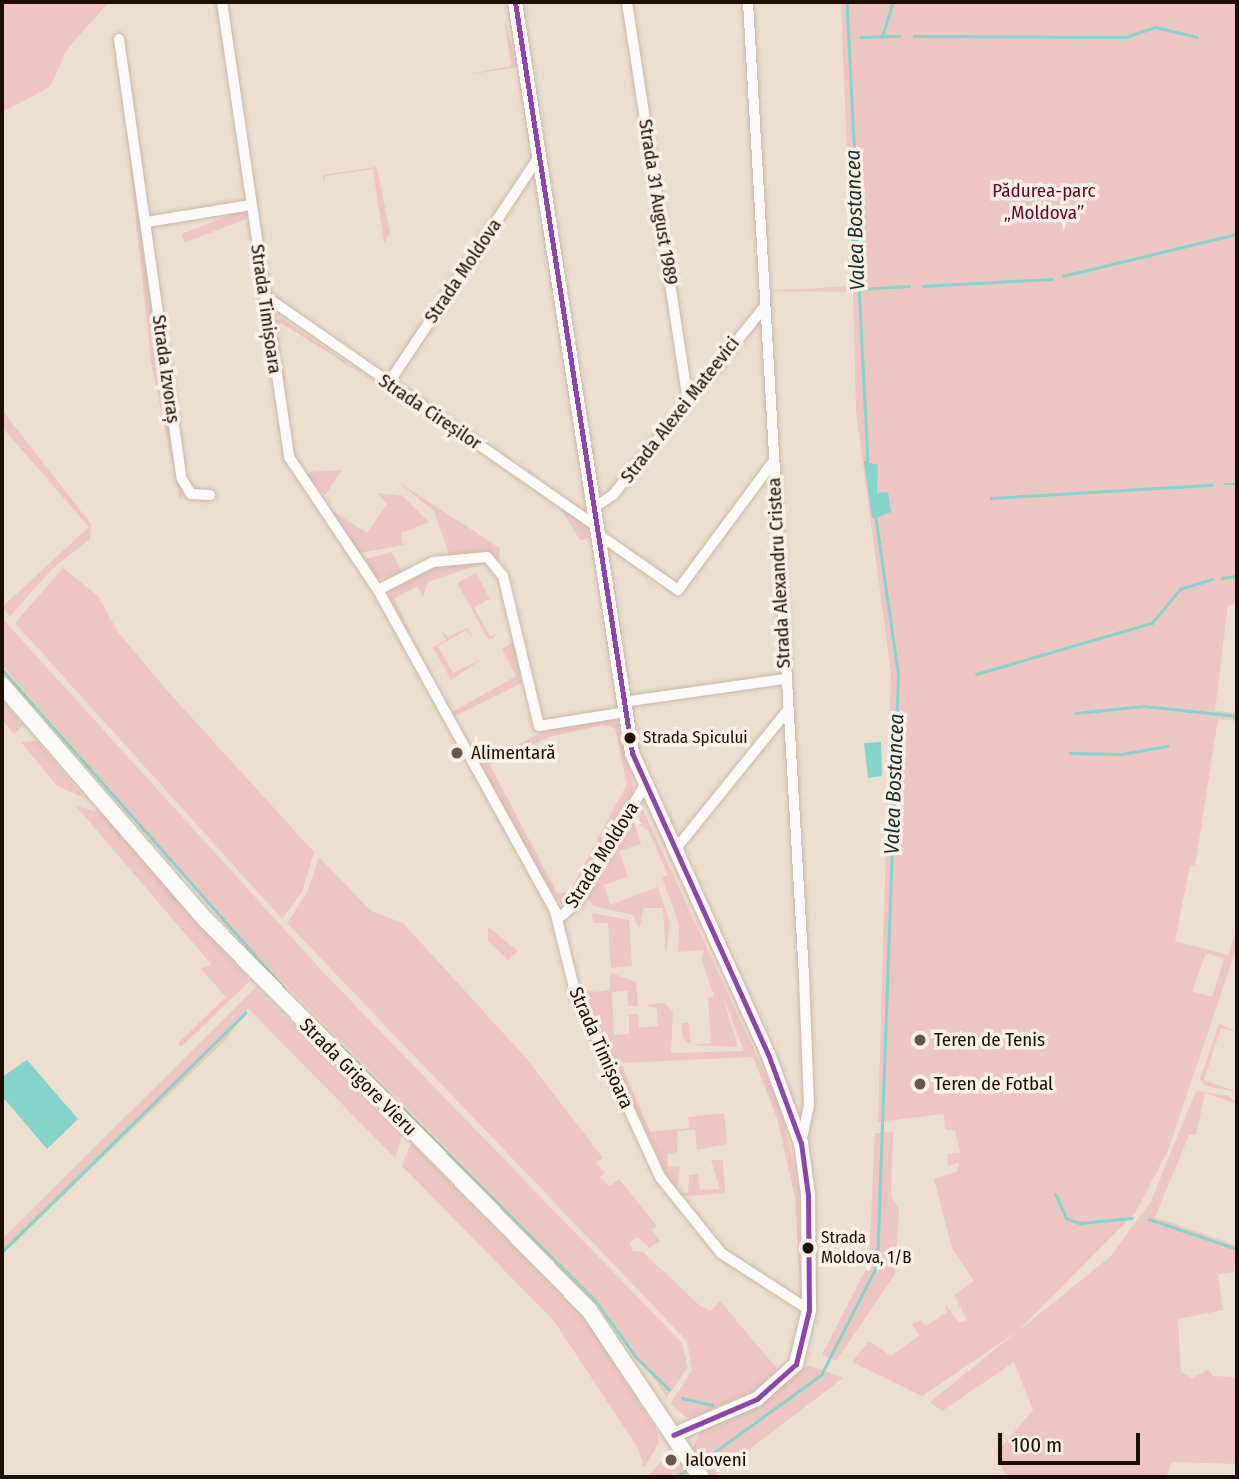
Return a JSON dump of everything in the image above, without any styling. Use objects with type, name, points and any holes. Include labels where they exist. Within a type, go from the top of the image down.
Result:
[{"type":"main road","name":"Strada Grigore Vieru","points":[[2,685],[214,929],[589,1310],[700,1476]]},
{"type":"street","name":"Strada Timișoara","points":[[222,2],[289,457],[378,590],[558,919],[575,992],[660,1177],[721,1253],[809,1310]]},
{"type":"street","name":"Strada Moldova","points":[[515,2],[624,707],[643,788],[737,982],[801,1143],[810,1208],[809,1310],[801,1354],[773,1389],[673,1434]]},
{"type":"street","name":"Strada 31 August 1989","points":[[628,2],[688,401]]},
{"type":"street","name":"Strada Alexandru Cristea","points":[[748,2],[809,1105],[801,1143]]},
{"type":"street","name":"Strada Izvoraș","points":[[119,39],[182,479],[191,494],[210,495]]},
{"type":"street","name":"Strada Moldova","points":[[388,384],[538,158]]},
{"type":"street","points":[[147,222],[251,205]]},
{"type":"street","name":"Strada Cireșilor","points":[[265,296],[678,590],[773,462]]},
{"type":"street","name":"Strada Alexei Mateevici","points":[[593,508],[613,495],[764,307]]},
{"type":"street","points":[[378,590],[445,560],[480,555],[499,567],[539,726],[624,707],[785,679]]},
{"type":"street","points":[[674,850],[787,711]]},
{"type":"street","name":"Strada Moldova","points":[[558,919],[578,901],[643,788]]},
{"type":"green space","points":[[2,2],[109,2],[67,49],[50,87],[2,112]]},
{"type":"green space","name":"Pădurea-parc „Moldova”","points":[[841,2],[1237,2],[1237,604],[1228,605],[1215,711],[1237,713],[1237,721],[1218,719],[1195,866],[1190,865],[1175,941],[1228,955],[1237,926],[1237,947],[1168,1150],[1136,1212],[1018,1331],[922,1396],[852,1362],[869,1341],[891,1356],[919,1336],[912,1324],[921,1320],[926,1326],[947,1312],[945,1303],[958,1322],[967,1321],[954,1295],[974,1281],[952,1248],[934,1179],[958,1171],[959,1162],[948,1167],[947,1154],[960,1153],[955,1130],[945,1130],[944,1114],[878,1122],[891,673],[856,411],[853,292],[769,291],[852,286]],"holes":[[[1206,953],[1224,959],[1212,997],[1192,991]]]},
{"type":"green space","points":[[504,17],[517,67],[460,76],[511,66]]},
{"type":"green space","points":[[118,48],[184,493],[180,500],[151,362]]},
{"type":"green space","points":[[377,167],[390,233],[384,243],[373,169],[325,176],[324,186],[323,175]]},
{"type":"green space","points":[[244,210],[247,218],[185,242],[181,234]]},
{"type":"green space","points":[[281,318],[380,385],[281,323],[276,326],[287,400],[273,322]]},
{"type":"green space","points":[[2,410],[91,524],[90,539],[53,568],[10,616],[2,607],[89,527],[2,427]]},
{"type":"green space","points":[[342,470],[325,495],[307,477],[310,472]]},
{"type":"green space","points":[[398,482],[500,548],[499,559],[484,551],[450,557],[434,511]]},
{"type":"green space","points":[[377,493],[403,496],[429,522],[401,533],[403,545],[360,553],[323,505],[367,533],[387,504]]},
{"type":"green space","points":[[560,508],[587,526],[590,538],[580,540]]},
{"type":"green space","points":[[392,552],[402,573],[376,579],[365,559]]},
{"type":"green space","points":[[490,561],[428,582],[423,597],[417,586],[394,599],[421,654],[390,597],[391,587],[428,566]]},
{"type":"green space","points":[[63,568],[98,596],[118,632],[171,695],[314,852],[302,892],[282,919],[15,623]]},
{"type":"green space","points":[[476,573],[490,599],[474,607],[490,636],[497,633],[492,639],[488,639],[457,583]]},
{"type":"green space","points":[[2,618],[323,972],[682,1343],[688,1367],[667,1397],[598,1301],[239,937],[2,665]]},
{"type":"green space","points":[[467,628],[475,640],[466,630],[438,646],[453,673],[482,659],[451,680],[433,647],[446,640],[441,630],[448,637]]},
{"type":"green space","points":[[513,642],[522,683],[455,716],[452,712],[516,676],[502,649]]},
{"type":"green space","points":[[2,700],[23,725],[14,734],[2,720]]},
{"type":"green space","points":[[611,719],[618,721],[634,789],[564,908],[517,842],[479,765],[552,727]],"holes":[[[603,725],[615,728],[627,784],[569,893],[557,893],[490,765],[549,737]]]},
{"type":"green space","points":[[37,741],[85,798],[57,786],[21,742]]},
{"type":"green space","points":[[76,806],[102,813],[250,981],[181,1047],[178,1043],[226,997],[201,969],[211,964]]},
{"type":"green space","points":[[641,806],[781,1108],[798,1186],[801,1298],[795,1198],[777,1118],[753,1057],[621,1063],[650,1132],[689,1128],[688,1117],[724,1113],[727,1144],[697,1150],[695,1130],[678,1131],[677,1152],[667,1154],[668,1167],[680,1166],[677,1193],[688,1193],[689,1175],[698,1174],[700,1190],[720,1189],[711,1160],[723,1160],[725,1193],[677,1197],[575,979],[580,989],[595,992],[609,990],[611,973],[636,982],[638,1006],[628,1006],[627,991],[612,992],[614,1035],[629,1034],[629,1015],[638,1014],[639,1028],[658,1026],[657,1009],[645,1005],[664,1003],[673,1011],[671,1053],[744,1051],[722,994],[738,1047],[691,1045],[711,1043],[708,998],[714,996],[702,962],[704,950],[678,952],[679,925],[662,877],[668,875],[648,830],[639,825]]},
{"type":"green space","points":[[632,815],[641,844],[619,851],[628,877],[604,885],[610,905],[658,887],[670,922],[666,954],[663,908],[644,908],[639,929],[633,915],[594,906],[587,898]]},
{"type":"green space","points":[[319,857],[371,911],[403,923],[526,1058],[603,1158],[596,1163],[605,1173],[600,1177],[610,1186],[619,1179],[657,1226],[652,1230],[660,1241],[649,1248],[637,1237],[630,1243],[633,1251],[643,1252],[699,1305],[710,1311],[720,1301],[779,1371],[759,1389],[688,1419],[670,1404],[692,1370],[687,1341],[287,923],[307,893]]},
{"type":"green space","points":[[592,913],[629,920],[632,966],[611,968],[608,923],[593,923]]},
{"type":"green space","points":[[488,927],[518,951],[508,960],[488,941]]},
{"type":"green space","points":[[256,987],[402,1135],[395,1158],[248,1008],[227,1039],[2,1254],[2,1239]]},
{"type":"green space","points":[[682,1023],[689,1023],[691,1045],[683,1038]]},
{"type":"green space","points":[[1219,1024],[1237,1032],[1221,1028],[1204,1080],[1237,1092],[1205,1086],[1200,1079]]},
{"type":"green space","points":[[1196,1091],[1229,1096],[1237,1104],[1205,1093],[1196,1135],[1189,1135],[1155,1217],[1237,1246],[1234,1272],[1218,1274],[1223,1310],[1178,1319],[1181,1372],[1192,1378],[1209,1369],[1212,1376],[1237,1377],[1237,1464],[1172,1462],[1166,1477],[1006,1477],[997,1452],[1033,1410],[1014,1362],[942,1411],[930,1402],[1110,1257],[1151,1201]]},
{"type":"green space","points":[[893,1132],[891,1195],[899,1210],[895,1274],[836,1361],[822,1355],[869,1263],[875,1133]]},
{"type":"green space","points":[[411,1143],[586,1320],[657,1431],[659,1443],[644,1468],[638,1448],[554,1321],[402,1166]]},
{"type":"green space","points":[[808,1365],[843,1378],[713,1477],[692,1449],[701,1431],[754,1407]]},
{"type":"green space","points":[[674,1453],[695,1477],[647,1477],[661,1462]]},
{"type":"water","points":[[849,158],[864,163],[861,287],[853,286]]},
{"type":"water","points":[[864,461],[878,465],[877,493],[888,492],[891,512],[879,517],[872,518]]},
{"type":"water","points":[[881,742],[882,776],[868,778],[864,743]]},
{"type":"water","points":[[27,1060],[78,1119],[47,1149],[2,1096],[2,1077]]},
{"type":"waterway","name":"Valea Bostancea","points":[[847,2],[855,159]]},
{"type":"waterway","points":[[882,37],[893,2]]},
{"type":"waterway","points":[[914,36],[1126,37],[1155,27],[1197,37]]},
{"type":"waterway","points":[[861,37],[899,36]]},
{"type":"waterway","points":[[1063,276],[1237,234]]},
{"type":"waterway","points":[[923,286],[1052,279]]},
{"type":"waterway","name":"Valea Bostancea","points":[[859,285],[868,463]]},
{"type":"waterway","points":[[860,289],[909,286]]},
{"type":"waterway","points":[[1225,484],[1237,484]]},
{"type":"waterway","points":[[991,498],[1212,485]]},
{"type":"waterway","name":"Valea Bostancea","points":[[698,1464],[821,1375],[877,1265],[898,674],[875,515]]},
{"type":"waterway","points":[[1222,578],[1237,576]]},
{"type":"waterway","points":[[976,674],[1152,623],[1180,589],[1212,579]]},
{"type":"waterway","points":[[2,669],[284,988]]},
{"type":"waterway","points":[[1076,713],[1144,706],[1237,716]]},
{"type":"waterway","points":[[1070,753],[1122,754],[1167,746]]},
{"type":"waterway","points":[[2,1252],[245,1013]]},
{"type":"waterway","points":[[335,1040],[596,1301],[637,1358],[669,1389]]},
{"type":"waterway","points":[[1056,1194],[1066,1218],[1080,1223],[1132,1218]]},
{"type":"waterway","points":[[1149,1219],[1237,1249]]},
{"type":"waterway","points":[[682,1398],[712,1405]]},
{"type":"waterway","name":"Valea Bostancea","points":[[675,1477],[689,1469]]},
{"type":"transit line","points":[[515,2],[632,753],[768,1054],[801,1143],[808,1195],[809,1310],[796,1364],[757,1399],[673,1435]]},
{"type":"place","name":"Strada Spicului","points":[[630,738]]},
{"type":"place","name":"Alimentară","points":[[457,753]]},
{"type":"place","name":"Teren de Tenis","points":[[920,1040]]},
{"type":"place","name":"Teren de Fotbal","points":[[920,1084]]},
{"type":"place","name":"Strada Moldova, 1/B","points":[[808,1248]]},
{"type":"place","name":"Ialoveni","points":[[671,1460]]}]
